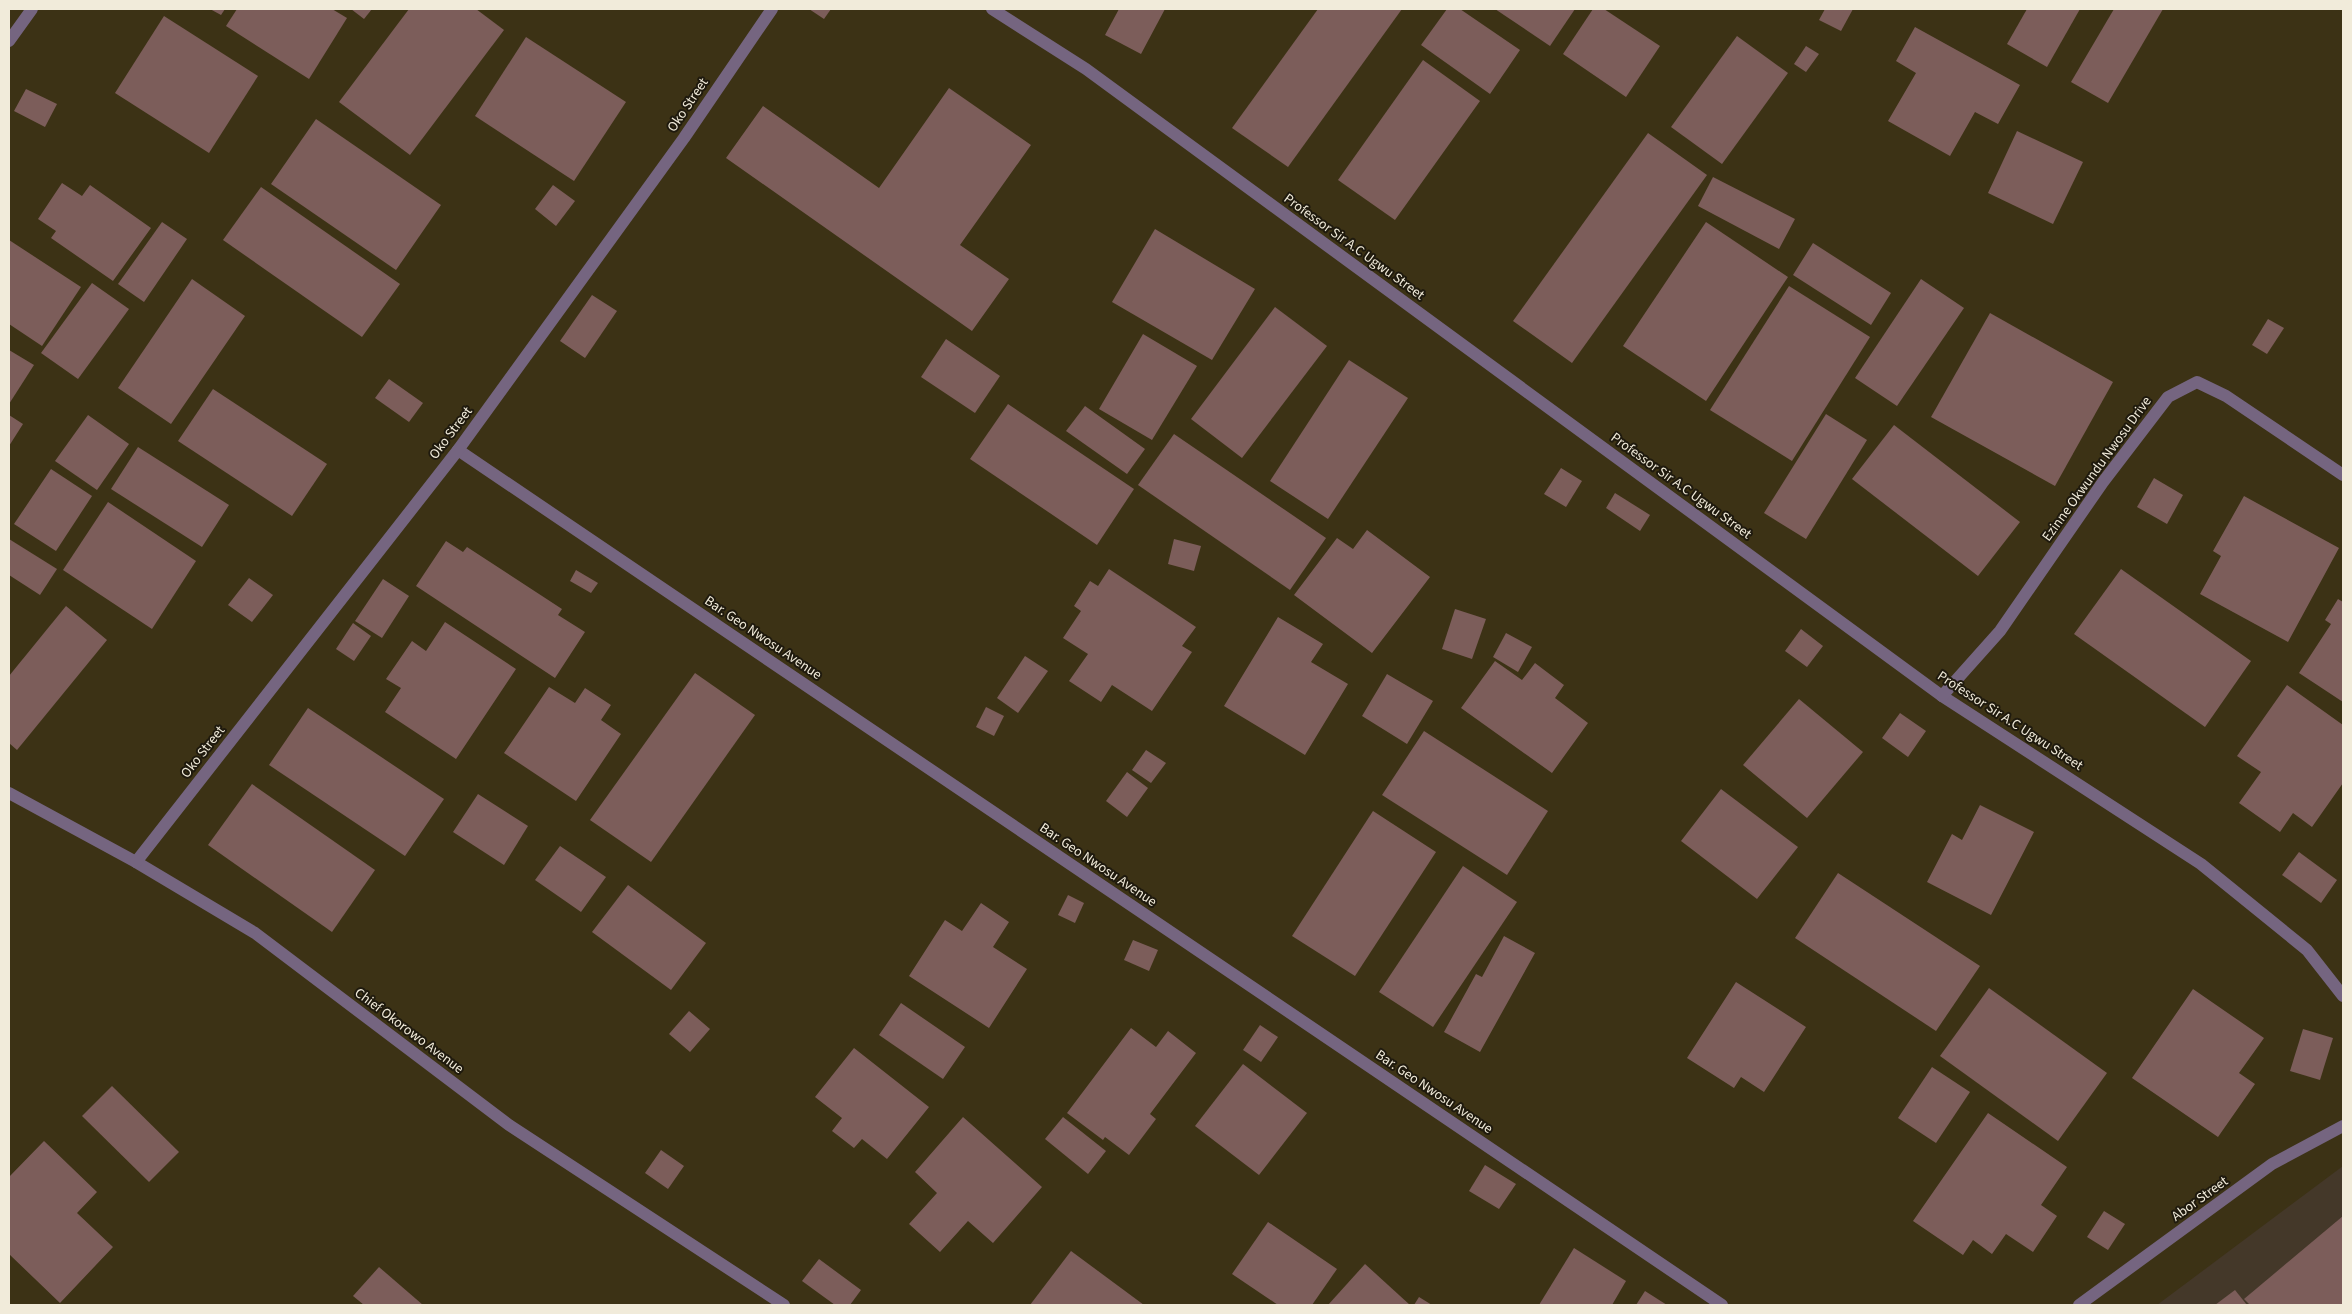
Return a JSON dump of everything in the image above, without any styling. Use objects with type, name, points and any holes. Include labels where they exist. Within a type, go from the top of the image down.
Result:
[{"type":"street","points":[[9,41],[32,9]]},
{"type":"street","name":"Oko Street","points":[[136,862],[458,450],[684,138],[772,9]]},
{"type":"street","name":"Professor Sir A.C Ugwu Street","points":[[992,9],[1086,69],[1942,696],[2201,864],[2307,950],[2343,996]]},
{"type":"street","name":"Ezinne Okwundu Nwosu Drive","points":[[1942,696],[2000,632],[2103,482],[2168,397],[2196,382],[2226,396],[2343,475]]},
{"type":"street","name":"Bar. Geo Nwosu Avenue","points":[[458,450],[1722,1305]]},
{"type":"street","name":"Chief Okorowo Avenue","points":[[9,793],[136,862],[255,933],[509,1125],[784,1305]]},
{"type":"street","name":"Abor Street","points":[[2079,1305],[2272,1164],[2343,1126]]},
{"type":"shaded area","points":[[2343,1166],[2343,1305],[2157,1305]]},
{"type":"building","points":[[210,9],[225,9],[221,15]]},
{"type":"building","points":[[237,9],[332,9],[347,18],[309,79],[226,26]]},
{"type":"building","points":[[351,9],[372,9],[364,19]]},
{"type":"building","points":[[409,9],[476,9],[504,30],[410,155],[339,102]]},
{"type":"building","points":[[809,9],[831,9],[824,19]]},
{"type":"building","points":[[1119,9],[1165,9],[1141,54],[1105,35]]},
{"type":"building","points":[[1318,9],[1402,9],[1288,167],[1232,128]]},
{"type":"building","points":[[1447,9],[1460,9],[1520,50],[1490,94],[1421,45]]},
{"type":"building","points":[[1495,9],[1575,9],[1550,46]]},
{"type":"building","points":[[1593,9],[1604,9],[1660,46],[1626,97],[1563,54]]},
{"type":"building","points":[[1825,9],[1853,9],[1841,31],[1819,20]]},
{"type":"building","points":[[2027,9],[2080,9],[2047,67],[2007,44]]},
{"type":"building","points":[[2114,9],[2163,9],[2108,103],[2071,82]]},
{"type":"building","points":[[164,16],[258,76],[209,153],[115,93]]},
{"type":"building","points":[[1915,27],[2020,85],[1998,124],[1975,112],[1950,156],[1888,121],[1916,73],[1896,61]]},
{"type":"building","points":[[1737,36],[1788,73],[1722,164],[1671,127]]},
{"type":"building","points":[[526,37],[626,102],[574,181],[475,116]]},
{"type":"building","points":[[1806,46],[1819,54],[1806,72],[1794,64]]},
{"type":"building","points":[[1423,60],[1480,101],[1395,220],[1338,180]]},
{"type":"building","points":[[949,88],[1031,145],[960,245],[1009,279],[972,331],[726,158],[763,106],[879,188]]},
{"type":"building","points":[[26,89],[57,104],[45,127],[14,111]]},
{"type":"building","points":[[316,119],[441,205],[396,270],[271,184]]},
{"type":"building","points":[[2017,131],[2083,162],[2053,224],[1988,193]]},
{"type":"building","points":[[1648,133],[1707,175],[1572,363],[1513,321]]},
{"type":"building","points":[[1713,177],[1795,219],[1779,249],[1698,206]]},
{"type":"building","points":[[62,183],[82,196],[90,185],[151,228],[113,281],[51,238],[56,231],[38,219]]},
{"type":"building","points":[[553,185],[575,201],[556,226],[535,209]]},
{"type":"building","points":[[261,187],[400,284],[362,337],[223,240]]},
{"type":"building","points":[[162,222],[187,239],[144,302],[118,284]]},
{"type":"building","points":[[1706,222],[1788,277],[1706,401],[1623,346]]},
{"type":"building","points":[[1155,229],[1255,289],[1212,360],[1112,302]]},
{"type":"building","points":[[9,240],[81,287],[42,346],[9,324]]},
{"type":"building","points":[[1813,243],[1891,293],[1871,325],[1793,275]]},
{"type":"building","points":[[192,279],[245,316],[171,424],[118,388]]},
{"type":"building","points":[[1921,279],[1964,308],[1897,406],[1855,378]]},
{"type":"building","points":[[92,283],[129,309],[78,379],[41,353]]},
{"type":"building","points":[[1789,286],[1870,337],[1792,461],[1710,410]]},
{"type":"building","points":[[592,295],[617,311],[585,358],[560,341]]},
{"type":"building","points":[[1275,307],[1327,346],[1242,458],[1191,419]]},
{"type":"building","points":[[1990,313],[2113,382],[2055,486],[1931,417]]},
{"type":"building","points":[[2268,319],[2284,328],[2267,354],[2252,345]]},
{"type":"building","points":[[1143,334],[1197,366],[1152,440],[1099,409]]},
{"type":"building","points":[[946,339],[1000,376],[975,413],[921,377]]},
{"type":"building","points":[[9,350],[34,365],[9,404]]},
{"type":"building","points":[[1349,360],[1408,398],[1328,519],[1270,481]]},
{"type":"building","points":[[389,379],[423,403],[409,422],[375,398]]},
{"type":"building","points":[[213,389],[327,464],[292,516],[178,441]]},
{"type":"building","points":[[1008,404],[1134,489],[1097,545],[970,459]]},
{"type":"building","points":[[1085,406],[1145,449],[1127,474],[1066,431]]},
{"type":"building","points":[[1826,414],[1867,440],[1806,539],[1764,513]]},
{"type":"building","points":[[9,415],[23,424],[9,446]]},
{"type":"building","points":[[88,415],[129,444],[97,490],[55,461]]},
{"type":"building","points":[[1894,425],[2020,522],[1978,576],[1852,479]]},
{"type":"building","points":[[1174,434],[1326,538],[1290,590],[1138,485]]},
{"type":"building","points":[[138,447],[229,505],[202,547],[111,489]]},
{"type":"building","points":[[1561,468],[1582,481],[1566,507],[1544,494]]},
{"type":"building","points":[[51,469],[92,496],[56,551],[14,524]]},
{"type":"building","points":[[2154,478],[2183,495],[2167,524],[2137,507]]},
{"type":"building","points":[[1615,493],[1650,515],[1640,531],[1606,508]]},
{"type":"building","points":[[2244,496],[2339,548],[2288,642],[2200,594],[2221,556],[2213,551]]},
{"type":"building","points":[[108,502],[196,561],[152,629],[63,570]]},
{"type":"building","points":[[1367,530],[1430,577],[1372,653],[1294,595],[1337,538],[1353,549]]},
{"type":"building","points":[[9,539],[57,569],[40,595],[9,575]]},
{"type":"building","points":[[1174,539],[1201,546],[1194,571],[1168,564]]},
{"type":"building","points":[[446,541],[463,552],[467,547],[562,609],[558,615],[585,632],[555,678],[416,586]]},
{"type":"building","points":[[1109,569],[1196,627],[1182,646],[1192,652],[1152,711],[1112,685],[1101,702],[1069,681],[1088,654],[1063,638],[1081,611],[1074,606],[1090,581],[1098,586]]},
{"type":"building","points":[[2121,569],[2251,661],[2205,727],[2074,634]]},
{"type":"building","points":[[576,570],[598,583],[591,593],[570,581]]},
{"type":"building","points":[[249,578],[273,595],[252,622],[228,605]]},
{"type":"building","points":[[383,579],[409,596],[382,638],[355,621]]},
{"type":"building","points":[[2338,599],[2343,602],[2343,702],[2299,673],[2331,624],[2325,620]]},
{"type":"building","points":[[66,606],[107,640],[17,750],[9,743],[9,676]]},
{"type":"building","points":[[1455,609],[1486,619],[1472,659],[1442,649]]},
{"type":"building","points":[[1278,617],[1323,644],[1311,662],[1348,684],[1305,755],[1224,706]]},
{"type":"building","points":[[445,622],[516,669],[456,759],[385,712],[401,688],[386,679],[412,641],[426,651]]},
{"type":"building","points":[[353,623],[371,636],[354,661],[336,649]]},
{"type":"building","points":[[1801,629],[1823,646],[1807,667],[1785,651]]},
{"type":"building","points":[[1506,633],[1532,647],[1518,672],[1493,657]]},
{"type":"building","points":[[1025,656],[1048,671],[1018,713],[997,698]]},
{"type":"building","points":[[1495,661],[1522,680],[1535,663],[1564,685],[1555,698],[1588,723],[1552,773],[1461,708]]},
{"type":"building","points":[[695,673],[755,715],[651,862],[590,820]]},
{"type":"building","points":[[1387,674],[1433,701],[1407,744],[1362,716]]},
{"type":"building","points":[[2287,685],[2343,725],[2343,783],[2312,827],[2293,813],[2280,832],[2239,803],[2261,772],[2237,756]]},
{"type":"building","points":[[549,687],[575,703],[585,688],[611,705],[601,720],[621,734],[576,801],[504,753]]},
{"type":"building","points":[[1799,699],[1863,752],[1807,818],[1743,765]]},
{"type":"building","points":[[986,707],[1004,716],[994,736],[976,727]]},
{"type":"building","points":[[308,708],[444,799],[405,856],[269,765]]},
{"type":"building","points":[[1900,713],[1926,731],[1908,757],[1882,738]]},
{"type":"building","points":[[1424,731],[1548,811],[1507,875],[1382,795]]},
{"type":"building","points":[[1146,750],[1166,763],[1151,783],[1132,770]]},
{"type":"building","points":[[1127,772],[1148,788],[1127,817],[1106,801]]},
{"type":"building","points":[[252,784],[375,870],[332,932],[208,845]]},
{"type":"building","points":[[1721,789],[1798,847],[1757,899],[1681,841]]},
{"type":"building","points":[[478,794],[528,826],[504,865],[453,832]]},
{"type":"building","points":[[1980,805],[2034,832],[1991,915],[1927,882],[1952,834],[1962,840]]},
{"type":"building","points":[[1373,811],[1436,852],[1355,976],[1292,936]]},
{"type":"building","points":[[560,846],[606,877],[581,912],[535,880]]},
{"type":"building","points":[[2299,852],[2337,880],[2321,903],[2282,875]]},
{"type":"building","points":[[1463,866],[1517,902],[1433,1027],[1379,992]]},
{"type":"building","points":[[1838,873],[1980,966],[1936,1031],[1795,938]]},
{"type":"building","points":[[628,885],[706,943],[671,990],[592,932]]},
{"type":"building","points":[[1068,895],[1084,903],[1075,923],[1058,915]]},
{"type":"building","points":[[981,903],[1009,922],[993,947],[1027,969],[989,1028],[909,976],[945,920],[962,931]]},
{"type":"building","points":[[1504,936],[1535,953],[1480,1052],[1444,1032],[1476,974],[1482,977]]},
{"type":"building","points":[[1133,940],[1158,950],[1149,971],[1124,960]]},
{"type":"building","points":[[1736,982],[1806,1027],[1764,1092],[1741,1077],[1734,1088],[1687,1058]]},
{"type":"building","points":[[1989,988],[2107,1073],[2058,1141],[1940,1056]]},
{"type":"building","points":[[2193,989],[2264,1038],[2239,1073],[2255,1084],[2218,1137],[2132,1078]]},
{"type":"building","points":[[901,1003],[965,1047],[943,1079],[879,1035]]},
{"type":"building","points":[[689,1011],[710,1029],[690,1052],[669,1034]]},
{"type":"building","points":[[1260,1025],[1278,1037],[1261,1062],[1243,1050]]},
{"type":"building","points":[[1131,1028],[1156,1047],[1168,1031],[1196,1053],[1150,1114],[1156,1119],[1129,1155],[1105,1137],[1103,1140],[1067,1113]]},
{"type":"building","points":[[2303,1029],[2333,1038],[2320,1080],[2290,1071]]},
{"type":"building","points":[[854,1048],[929,1107],[887,1159],[862,1139],[854,1148],[832,1131],[842,1118],[815,1097]]},
{"type":"building","points":[[1243,1064],[1307,1113],[1259,1175],[1195,1126]]},
{"type":"building","points":[[1932,1067],[1970,1092],[1936,1143],[1898,1118]]},
{"type":"building","points":[[112,1086],[179,1152],[149,1182],[82,1116]]},
{"type":"building","points":[[1988,1113],[2067,1167],[2041,1205],[2057,1216],[2033,1252],[2006,1234],[1992,1254],[1973,1240],[1963,1255],[1913,1221]]},
{"type":"building","points":[[963,1117],[1042,1187],[993,1243],[968,1221],[940,1252],[909,1224],[937,1193],[915,1172]]},
{"type":"building","points":[[1063,1117],[1106,1151],[1088,1174],[1045,1139]]},
{"type":"building","points":[[44,1141],[97,1192],[77,1213],[113,1247],[60,1303],[9,1254],[9,1177]]},
{"type":"building","points":[[661,1150],[684,1166],[668,1189],[645,1173]]},
{"type":"building","points":[[1485,1165],[1516,1184],[1499,1209],[1469,1191]]},
{"type":"building","points":[[2104,1211],[2125,1224],[2108,1250],[2087,1237]]},
{"type":"building","points":[[2343,1216],[2343,1305],[2250,1305],[2244,1299]]},
{"type":"building","points":[[1268,1222],[1337,1269],[1312,1305],[1278,1305],[1232,1274]]},
{"type":"building","points":[[1574,1248],[1626,1281],[1612,1305],[1539,1305]]},
{"type":"building","points":[[1071,1251],[1144,1305],[1030,1305]]},
{"type":"building","points":[[819,1259],[861,1290],[850,1305],[835,1305],[802,1281]]},
{"type":"building","points":[[1365,1264],[1410,1305],[1328,1305]]},
{"type":"building","points":[[379,1267],[423,1305],[364,1305],[353,1296]]},
{"type":"building","points":[[2235,1290],[2247,1305],[2215,1305]]},
{"type":"building","points":[[1645,1291],[1667,1305],[1636,1305]]},
{"type":"building","points":[[1419,1297],[1432,1305],[1414,1305]]}]
